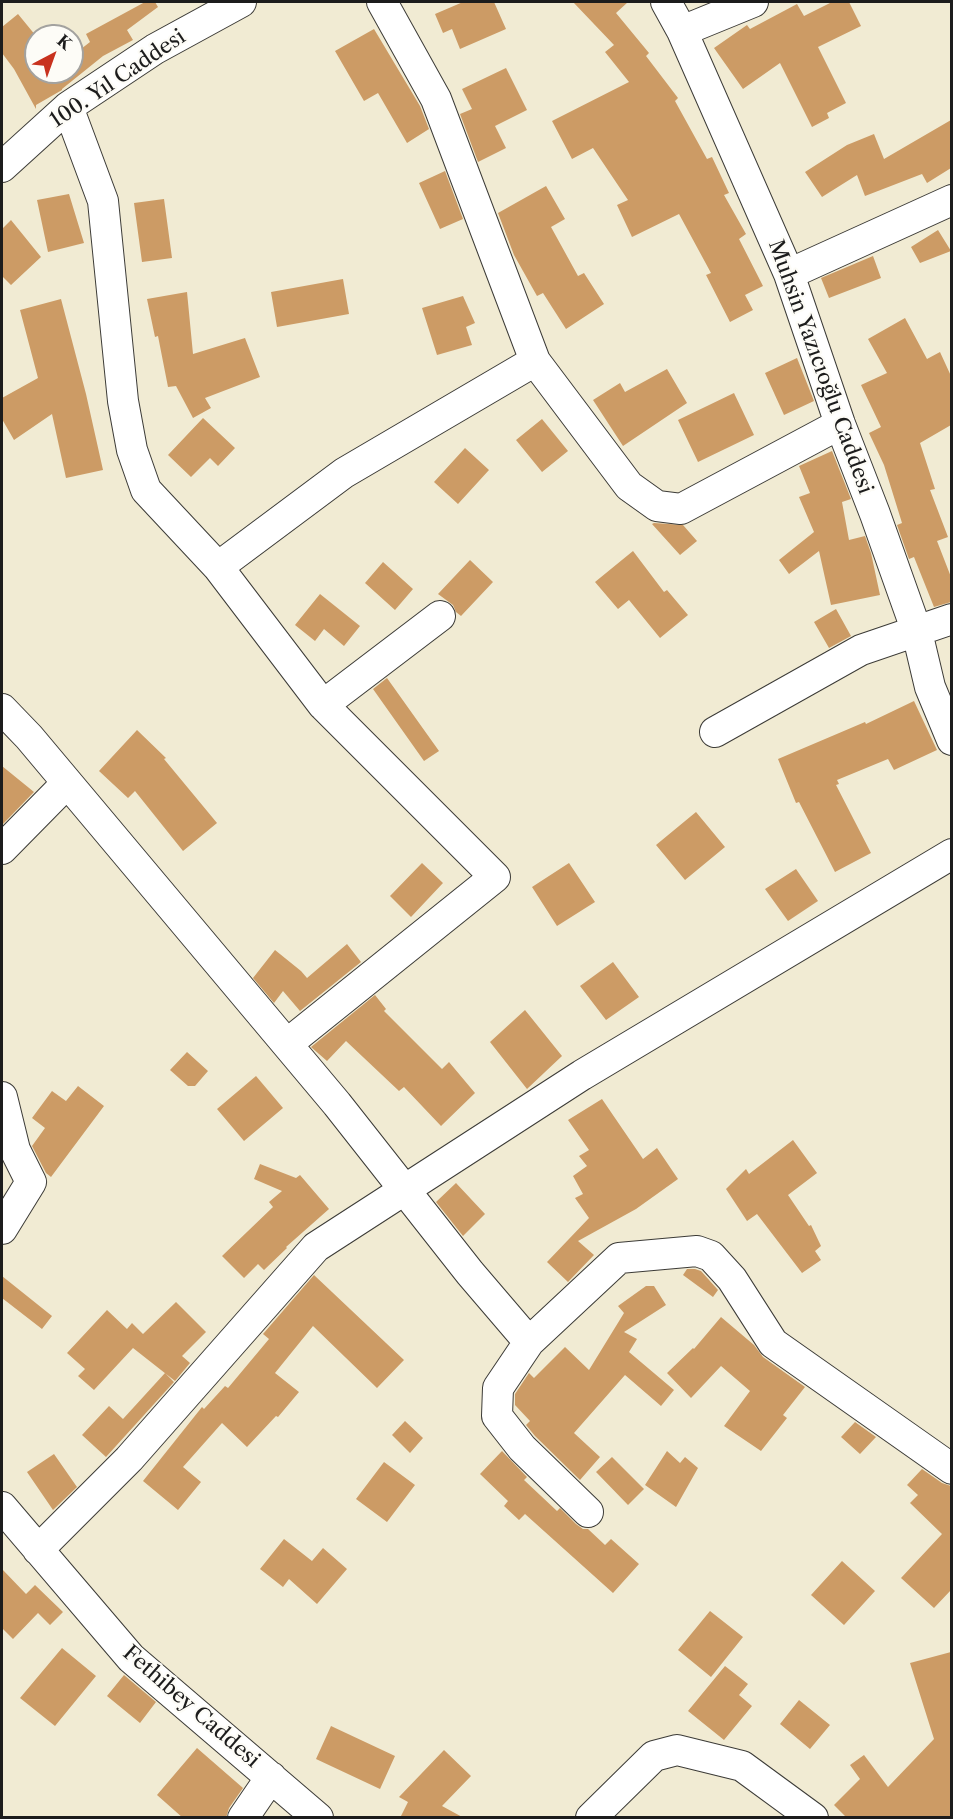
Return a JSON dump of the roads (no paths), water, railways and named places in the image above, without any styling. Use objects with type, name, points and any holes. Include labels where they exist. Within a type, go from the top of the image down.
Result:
[{"type":"street","name":"100. Yıl Caddesi","points":[[2,167],[68,107],[155,49],[241,2]]},
{"type":"street","points":[[382,2],[436,99],[536,361],[629,486],[657,506],[681,509],[840,424]]},
{"type":"street","name":"Muhsin Yazıcıoğlu Caddesi","points":[[666,2],[682,31],[789,274],[840,424],[917,632],[930,687],[951,740]]},
{"type":"street","points":[[682,31],[753,2]]},
{"type":"street","points":[[68,107],[103,201],[123,401],[132,450],[146,490],[218,567],[323,705],[495,878],[286,1044]]},
{"type":"street","points":[[789,274],[951,200]]},
{"type":"street","points":[[218,567],[344,473],[536,361]]},
{"type":"street","points":[[323,705],[440,616]]},
{"type":"street","points":[[715,732],[861,650],[951,619]]},
{"type":"street","points":[[2,710],[28,737],[337,1104],[470,1273],[529,1342]]},
{"type":"street","points":[[2,849],[67,783]]},
{"type":"street","points":[[38,1550],[129,1459],[316,1247],[582,1075],[951,854]]},
{"type":"street","points":[[2,1097],[15,1150],[31,1182],[2,1229]]},
{"type":"street","points":[[588,1512],[522,1448],[497,1416],[498,1388],[529,1342],[620,1258],[697,1251],[711,1256],[732,1279],[773,1343],[951,1469]]},
{"type":"street","name":"Fethibey Caddesi","points":[[2,1507],[130,1658],[318,1818]]},
{"type":"street","points":[[591,1818],[654,1756],[677,1750],[742,1766],[813,1818]]},
{"type":"street","points":[[243,1818],[271,1777]]}]
